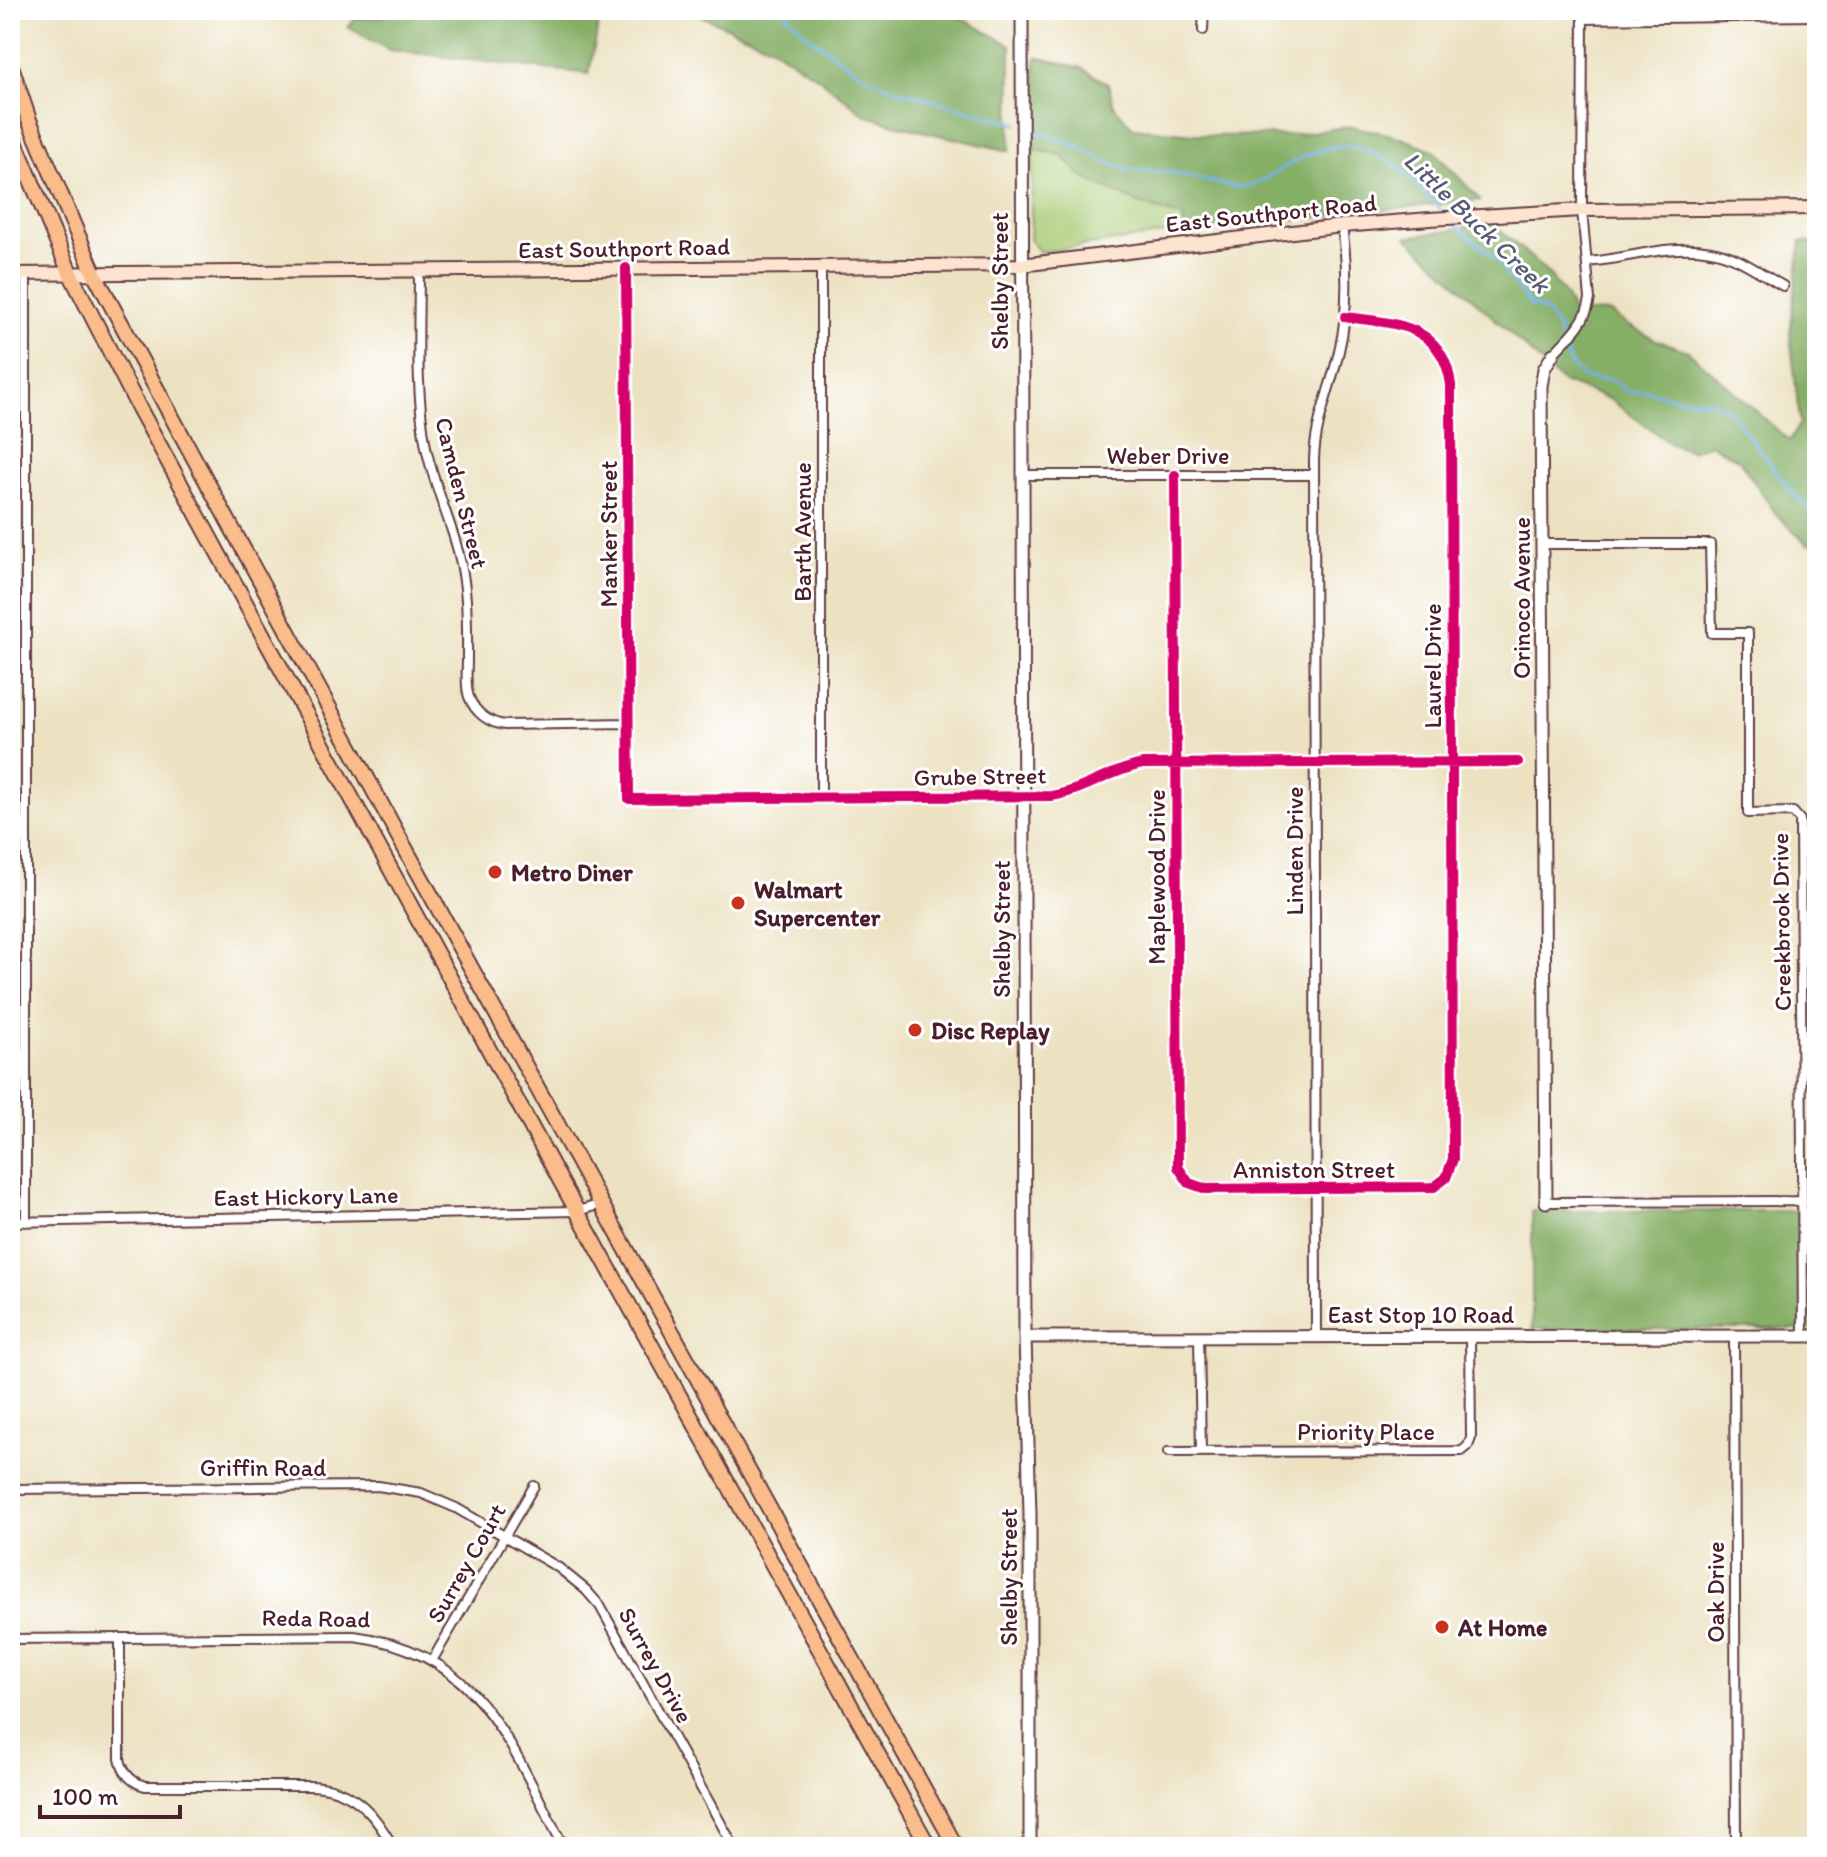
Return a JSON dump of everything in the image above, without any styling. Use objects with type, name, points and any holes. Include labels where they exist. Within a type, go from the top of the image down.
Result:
[{"type":"main road","points":[[10,63],[29,120],[94,273],[400,839],[956,1847]]},
{"type":"main road","points":[[10,130],[70,273],[139,408],[577,1211],[929,1847]]},
{"type":"main road","name":"East Southport Road","points":[[10,274],[1021,265],[1342,226],[1470,216],[1582,210],[1817,208]]},
{"type":"street","name":"Shelby Street","points":[[1022,10],[1022,795],[1025,1337],[1030,1514],[1030,1847]]},
{"type":"street","points":[[1203,30],[1204,10]]},
{"type":"street","points":[[1583,15],[1817,16]]},
{"type":"street","name":"Orinoco Avenue","points":[[1546,1202],[1541,386],[1544,369],[1553,354],[1579,326],[1589,302],[1582,210],[1583,15]]},
{"type":"street","name":"Linden Drive","points":[[1316,1337],[1314,475],[1318,421],[1337,359],[1345,317],[1347,272],[1342,226]]},
{"type":"street","points":[[1587,262],[1663,250],[1711,251],[1737,260],[1783,286]]},
{"type":"street","name":"Barth Avenue","points":[[821,266],[821,798]]},
{"type":"street","name":"Manker Street","points":[[626,268],[629,799]]},
{"type":"street","name":"Camden Street","points":[[419,270],[419,378],[423,428],[430,466],[454,536],[464,579],[467,684],[471,701],[481,715],[505,725],[628,723]]},
{"type":"street","points":[[26,274],[26,1222]]},
{"type":"street","name":"Laurel Drive","points":[[1345,317],[1399,323],[1423,334],[1438,349],[1450,376],[1453,1159],[1443,1181]]},
{"type":"street","name":"Weber Drive","points":[[1022,475],[1314,475]]},
{"type":"street","name":"Maplewood Drive","points":[[1175,475],[1177,1160],[1186,1179]]},
{"type":"street","name":"Creekbrook Drive","points":[[1542,544],[1710,544],[1712,633],[1748,633],[1748,813],[1793,812],[1800,820],[1803,1336]]},
{"type":"street","name":"Grube Street","points":[[629,799],[1064,794],[1130,766],[1176,763],[1518,762]]},
{"type":"street","name":"Anniston Street","points":[[1186,1179],[1193,1186],[1206,1189],[1427,1189],[1443,1181]]},
{"type":"street","points":[[1546,1202],[1803,1201]]},
{"type":"street","name":"East Hickory Lane","points":[[10,1222],[577,1211],[602,1204]]},
{"type":"street","name":"Priority Place","points":[[1168,1452],[1462,1451],[1471,1438],[1470,1336]]},
{"type":"street","name":"Oak Drive","points":[[1734,1336],[1736,1847]]},
{"type":"street","name":"East Stop 10 Road","points":[[1025,1337],[1817,1336]]},
{"type":"street","points":[[1199,1337],[1201,1452]]},
{"type":"street","name":"Surrey Court","points":[[433,1659],[534,1486]]},
{"type":"street","name":"Griffin Road","points":[[10,1489],[387,1487],[437,1499],[505,1537]]},
{"type":"street","name":"Surrey Drive","points":[[505,1537],[566,1573],[603,1610],[734,1847]]},
{"type":"street","name":"Reda Road","points":[[10,1639],[354,1636],[393,1642],[433,1659],[467,1686],[495,1720],[564,1847]]},
{"type":"street","points":[[120,1638],[120,1759],[126,1775],[136,1783],[145,1786],[330,1788],[346,1794],[370,1811],[393,1847]]},
{"type":"green space","points":[[387,10],[601,10],[589,74],[389,50],[348,27],[355,19],[384,17]]},
{"type":"green space","points":[[688,10],[946,10],[1011,45],[1010,151],[867,116],[820,79],[770,46]]},
{"type":"green space","points":[[1036,57],[1082,68],[1108,84],[1114,106],[1133,128],[1215,136],[1293,135],[1351,126],[1396,136],[1433,150],[1480,200],[1186,231],[1183,217],[1138,203],[1081,176],[1062,155],[1033,149]]},
{"type":"green space","points":[[1033,149],[1062,155],[1081,176],[1138,203],[1183,217],[1186,231],[1040,252],[1030,241]]},
{"type":"green space","points":[[1493,224],[1551,277],[1561,289],[1573,314],[1609,312],[1656,340],[1688,351],[1790,441],[1800,423],[1790,334],[1801,241],[1817,243],[1817,545],[1807,544],[1777,515],[1739,460],[1710,444],[1691,451],[1671,444],[1609,399],[1562,382],[1407,237]]},
{"type":"green space","points":[[1815,1047],[1817,1329],[1532,1329],[1532,1211],[1815,1211]]},
{"type":"waterway","name":"Little Buck Creek","points":[[783,10],[807,35],[861,74],[897,90],[1017,124]]},
{"type":"waterway","name":"Little Buck Creek","points":[[1024,127],[1078,146],[1129,170],[1169,172],[1235,187],[1252,186],[1302,157],[1329,148],[1340,145],[1369,150],[1399,168],[1444,213]]},
{"type":"waterway","name":"Little Buck Creek","points":[[1451,221],[1494,257],[1530,305],[1546,311],[1557,327],[1571,365],[1585,378],[1613,380],[1626,391],[1648,391],[1711,401],[1730,411],[1792,493],[1817,514]]},
{"type":"cycle path","points":[[626,268],[629,799],[1051,796],[1143,764],[1518,762]]},
{"type":"cycle path","points":[[1175,475],[1178,1167],[1189,1183],[1206,1189],[1434,1187],[1446,1178],[1453,1159],[1451,385],[1438,349],[1427,338],[1398,325],[1345,317]]},
{"type":"place","name":"Metro Diner","points":[[495,872]]},
{"type":"place","name":"Walmart Supercenter","points":[[738,903]]},
{"type":"place","name":"Disc Replay","points":[[915,1030]]},
{"type":"place","name":"At Home","points":[[1442,1627]]}]
